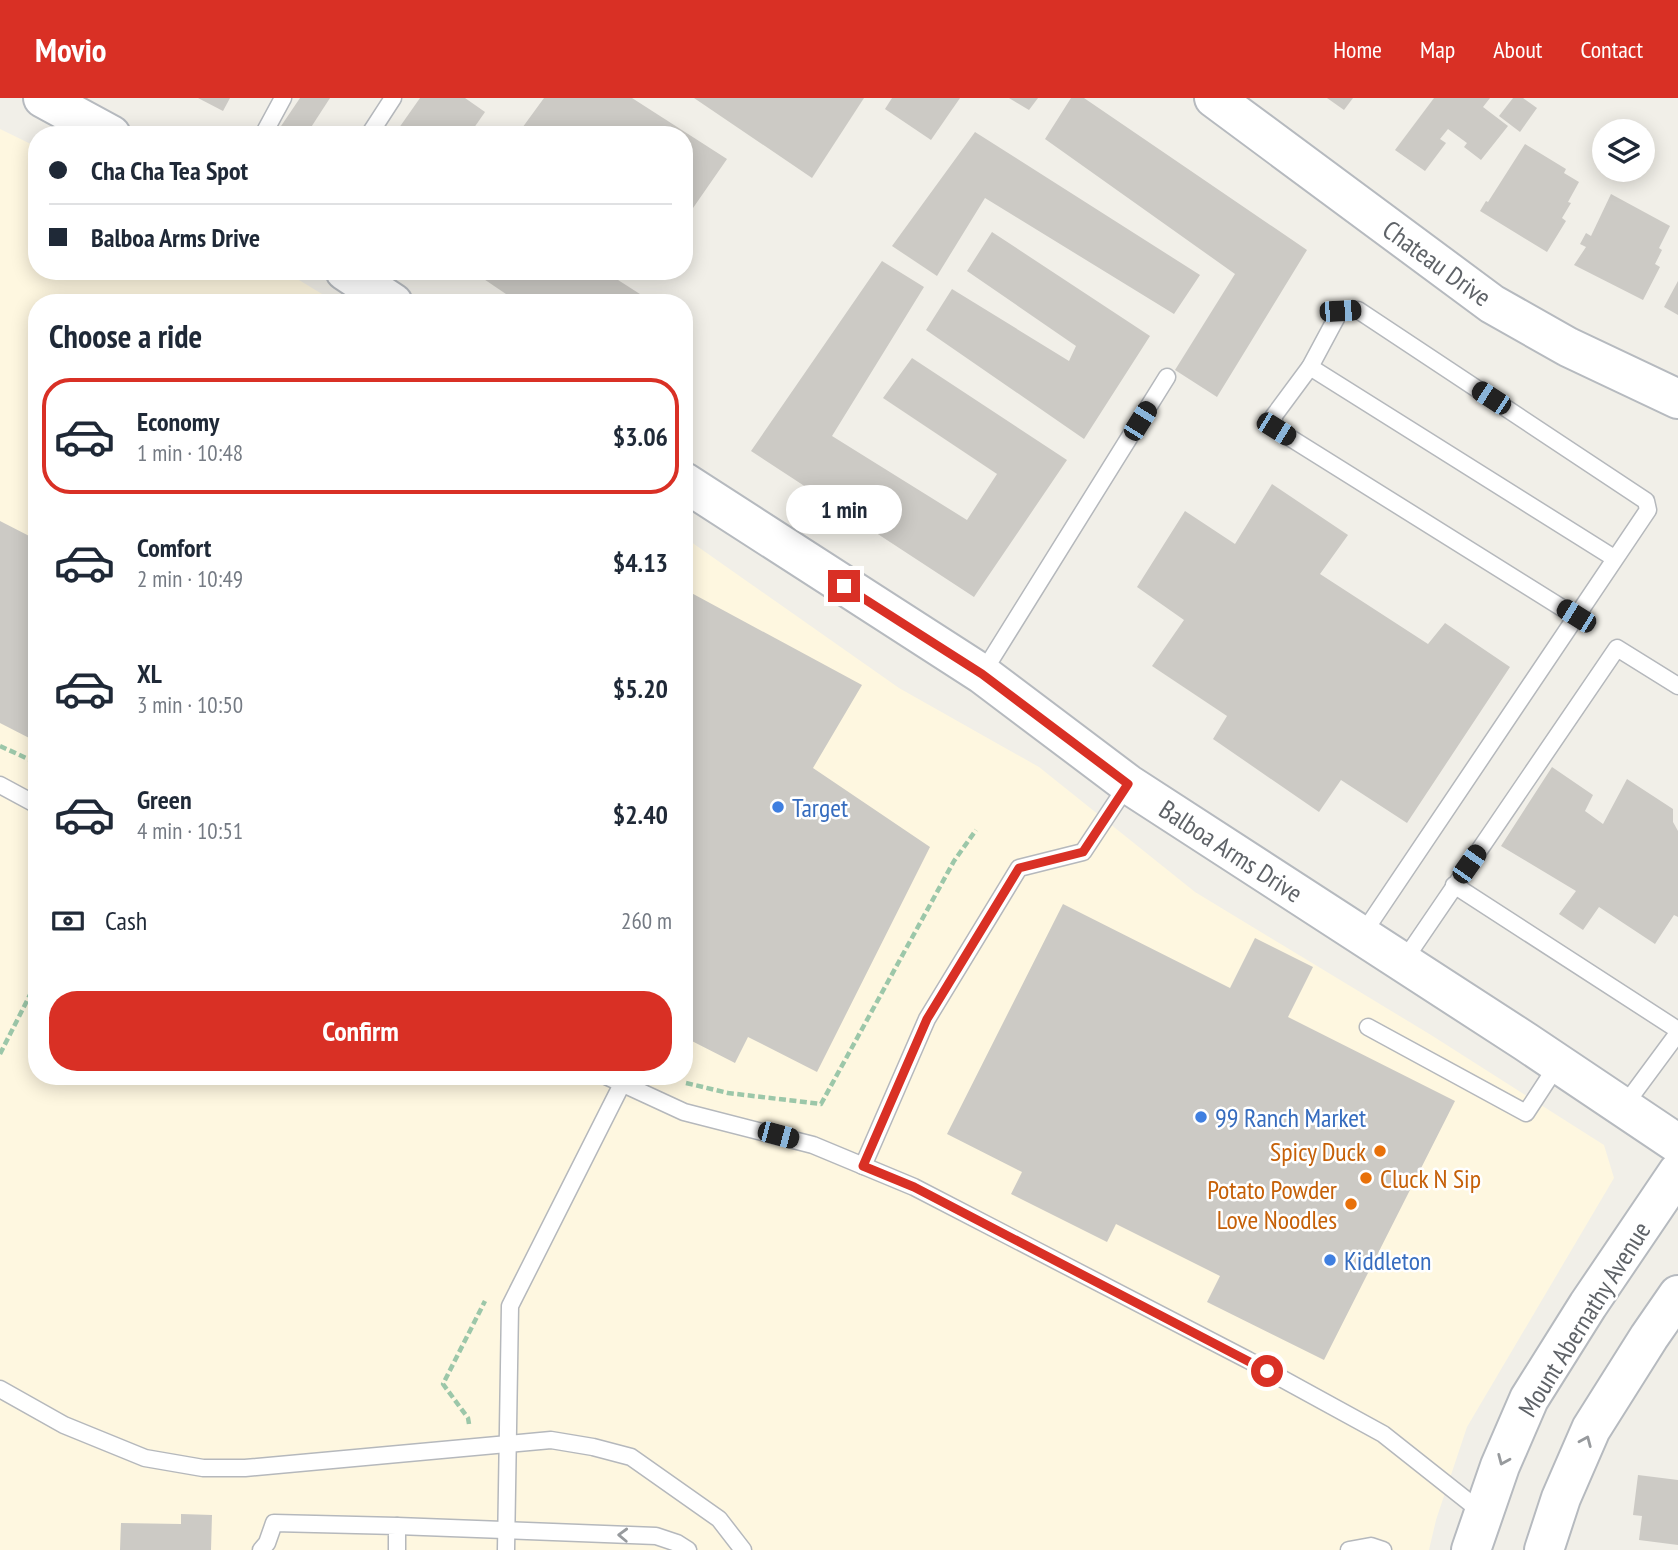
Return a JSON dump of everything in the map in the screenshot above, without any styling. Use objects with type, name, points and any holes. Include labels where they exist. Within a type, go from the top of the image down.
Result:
[{"type":"street","points":[[43,98],[94,126]]},
{"type":"street","name":"Chateau Drive","points":[[1214,98],[1492,304],[1568,347],[1678,399]]},
{"type":"street","points":[[359,280],[380,294]]},
{"type":"street","name":"Balboa Arms Drive","points":[[693,488],[982,674],[1128,784],[1559,1063],[1678,1144]]},
{"type":"street","name":"Mount Abernathy Avenue","points":[[1471,1550],[1500,1466],[1529,1399],[1588,1305],[1678,1172]]},
{"type":"street","points":[[1544,1550],[1561,1498],[1591,1429],[1648,1337],[1678,1295]]},
{"type":"lane","points":[[268,126],[283,98]]},
{"type":"lane","points":[[375,126],[393,98]]},
{"type":"lane","points":[[1362,935],[1648,510],[1646,501],[1358,310],[1340,311],[1310,367],[1273,417],[1276,429],[1576,616]]},
{"type":"lane","points":[[1310,367],[1614,558]]},
{"type":"lane","points":[[982,674],[1167,377]]},
{"type":"lane","points":[[1403,962],[1617,648],[1678,686]]},
{"type":"lane","points":[[863,1166],[927,1019],[1019,868],[1083,852],[1128,784]]},
{"type":"lane","points":[[0,785],[28,800]]},
{"type":"lane","points":[[1454,885],[1678,1032],[1624,1106]]},
{"type":"lane","points":[[1367,1027],[1526,1113],[1559,1063]]},
{"type":"lane","points":[[506,1550],[510,1306],[621,1085]]},
{"type":"lane","points":[[624,1085],[684,1112],[813,1145],[914,1187],[1383,1434],[1484,1514]]},
{"type":"lane","points":[[0,1389],[64,1425],[145,1458],[203,1468],[245,1468],[551,1440],[593,1447],[631,1457],[719,1519],[743,1550]]},
{"type":"lane","points":[[261,1550],[267,1543],[274,1523],[656,1536],[688,1550]]},
{"type":"lane","points":[[397,1526],[397,1550]]},
{"type":"lane","points":[[1349,1550],[1371,1545],[1383,1550]]},
{"type":"path","points":[[0,746],[28,760]]},
{"type":"path","points":[[693,1085],[728,1093],[821,1104],[954,861],[975,830]]},
{"type":"path","points":[[0,1054],[28,999]]},
{"type":"shaded area","points":[[0,129],[28,143],[28,280],[299,280],[322,294],[28,294],[28,1085],[693,1085],[693,543],[899,688],[1039,767],[1195,892],[1431,1035],[1604,1145],[1614,1178],[1467,1427],[1436,1520],[1429,1550],[0,1550]]},
{"type":"building","points":[[198,98],[230,98],[223,111]]},
{"type":"building","points":[[300,98],[330,98],[312,126],[281,126]]},
{"type":"building","points":[[420,98],[465,98],[485,112],[475,126],[400,126]]},
{"type":"building","points":[[544,98],[632,98],[676,126],[524,126]]},
{"type":"building","points":[[694,98],[864,98],[812,178]]},
{"type":"building","points":[[892,98],[960,98],[931,140],[885,109]]},
{"type":"building","points":[[1009,98],[1038,98],[1029,110]]},
{"type":"building","points":[[1071,98],[1084,98],[1307,250],[1217,397],[1175,370],[1235,274],[1045,139]]},
{"type":"building","points":[[1327,98],[1353,98],[1344,110]]},
{"type":"building","points":[[1434,98],[1490,98],[1483,107],[1508,126],[1481,160],[1464,147],[1467,143],[1448,129],[1440,139],[1446,143],[1425,171],[1395,150]]},
{"type":"building","points":[[1513,98],[1523,98],[1537,108],[1520,132],[1499,116]]},
{"type":"building","points":[[975,132],[1200,275],[1174,314],[985,198],[937,276],[892,246]]},
{"type":"building","points":[[693,137],[727,159],[693,208]]},
{"type":"building","points":[[1525,144],[1566,169],[1564,173],[1579,182],[1562,218],[1566,221],[1547,252],[1480,211]]},
{"type":"building","points":[[1611,194],[1670,226],[1659,248],[1662,250],[1655,264],[1660,267],[1643,300],[1574,265],[1586,247],[1580,244],[1586,233],[1591,236]]},
{"type":"building","points":[[992,232],[1150,336],[1084,439],[926,330],[952,289],[1069,361],[1076,346],[967,271]]},
{"type":"building","points":[[882,261],[924,287],[832,436],[967,520],[997,474],[883,398],[912,358],[1067,460],[974,597],[751,451]]},
{"type":"building","points":[[485,280],[618,280],[640,294],[506,294]]},
{"type":"building","points":[[1678,281],[1678,315],[1664,307]]},
{"type":"building","points":[[1272,484],[1348,535],[1320,574],[1428,644],[1445,623],[1510,667],[1407,823],[1341,780],[1319,812],[1213,739],[1227,716],[1152,666],[1184,620],[1137,587],[1185,511],[1235,544]]},
{"type":"building","points":[[0,521],[28,535],[28,737],[0,723]]},
{"type":"building","name":"Target","points":[[693,594],[862,685],[813,768],[930,847],[817,1072],[748,1037],[735,1063],[693,1042]]},
{"type":"building","points":[[1552,767],[1593,795],[1585,811],[1603,824],[1627,779],[1673,809],[1673,822],[1678,831],[1678,917],[1674,915],[1655,944],[1599,907],[1583,930],[1559,914],[1576,891],[1501,846]]},
{"type":"building","name":"99 Ranch Market","points":[[1063,904],[1230,988],[1255,938],[1313,967],[1288,1017],[1455,1101],[1324,1360],[1207,1302],[1220,1276],[1116,1224],[1107,1242],[1011,1194],[1022,1172],[947,1134]]},
{"type":"building","points":[[1638,1475],[1678,1480],[1678,1545],[1639,1540],[1642,1516],[1633,1515]]},
{"type":"building","points":[[181,1514],[212,1515],[211,1550],[120,1550],[121,1523],[181,1524]]},
{"type":"place","name":"Target","points":[[778,807]]},
{"type":"place","name":"99 Ranch Market","points":[[1201,1117]]},
{"type":"place","name":"Spicy Duck","points":[[1380,1151]]},
{"type":"place","name":"Cluck N Sip","points":[[1366,1178]]},
{"type":"place","name":"Potato Powder Love Noodles","points":[[1351,1204]]},
{"type":"place","name":"Kiddleton","points":[[1330,1260]]},
{"type":"route","points":[[844,586],[982,674],[1128,784],[1083,852],[1019,868],[927,1019],[863,1166],[914,1187],[1267,1371]]}]
